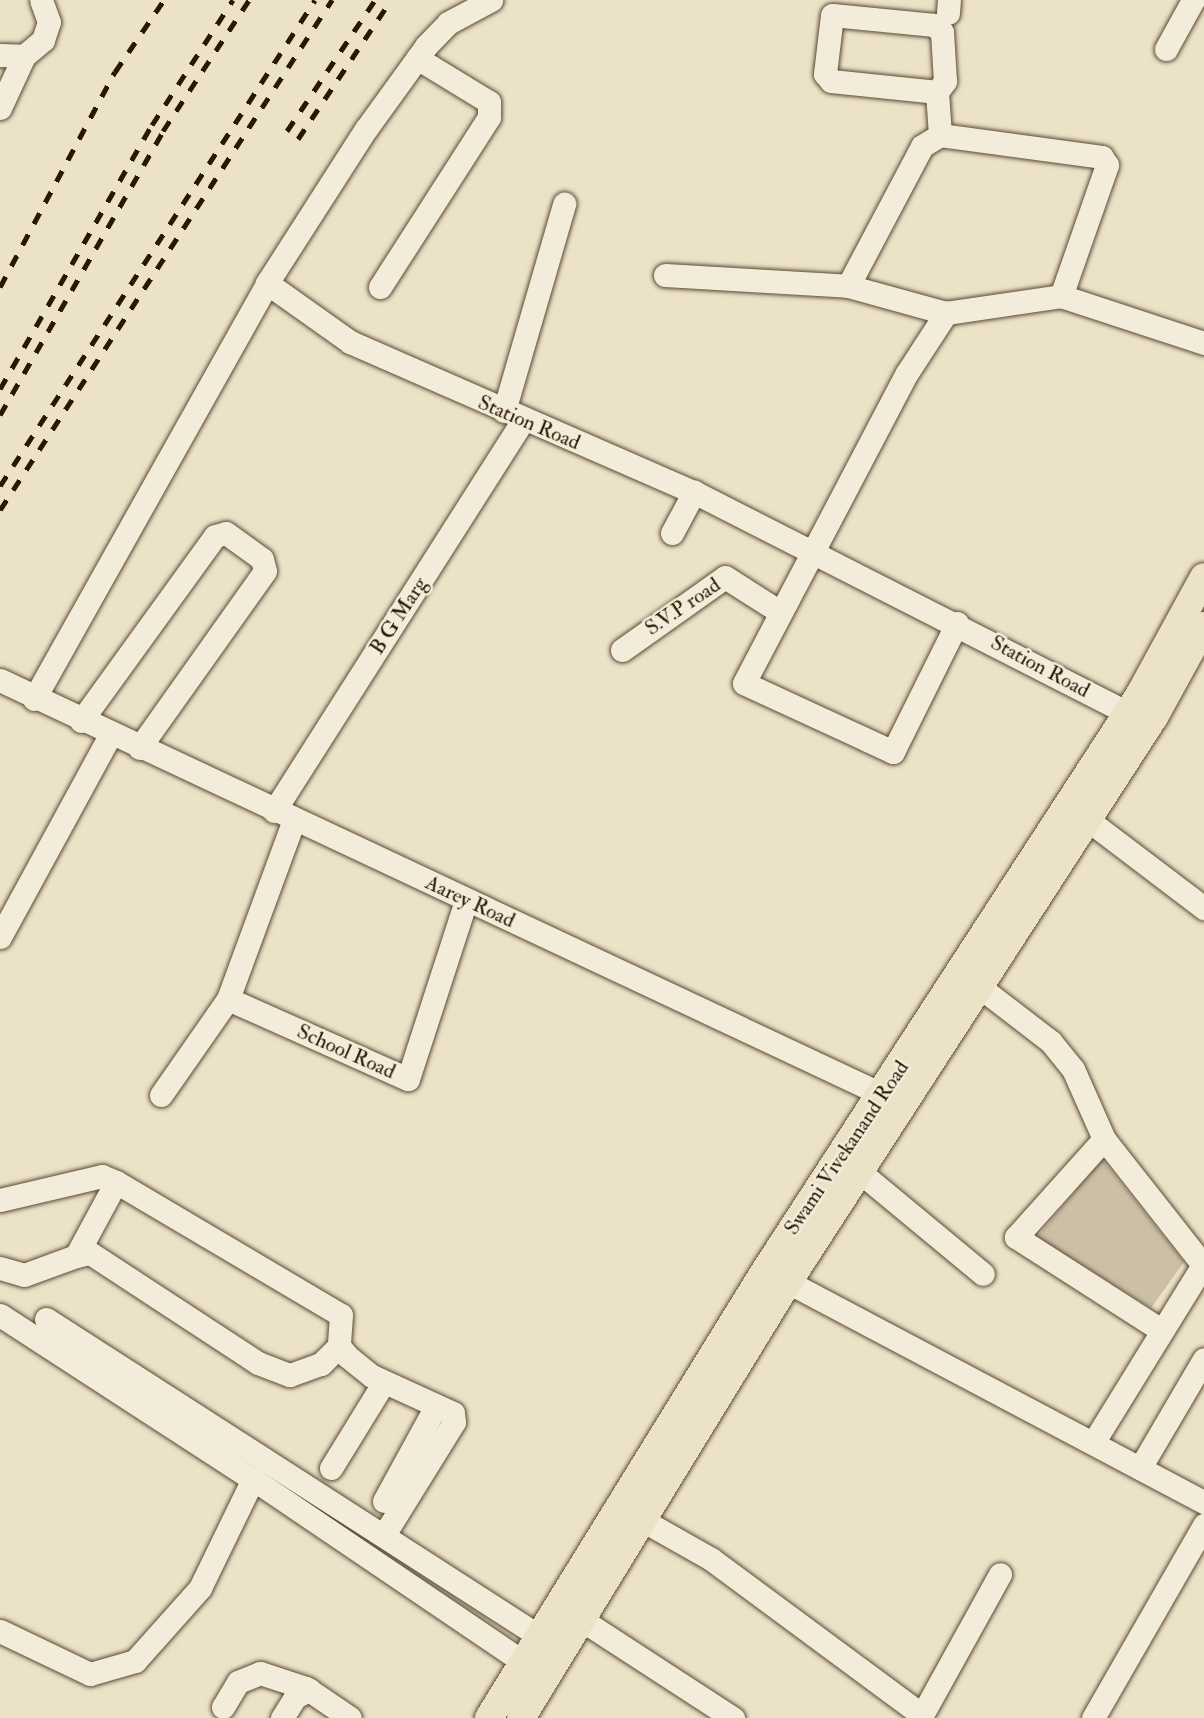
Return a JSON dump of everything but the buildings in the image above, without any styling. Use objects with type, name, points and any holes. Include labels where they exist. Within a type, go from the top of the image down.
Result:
[{"type":"main road","name":"Swami Vivekanand Road","points":[[489,1718],[539,1636],[570,1612],[642,1520],[788,1282],[861,1173],[895,1100],[1127,713],[1204,577]]},
{"type":"main road","name":"Swami Vivekanand Road","points":[[520,1718],[570,1612],[765,1270],[981,988],[1088,820],[1204,626]]},
{"type":"street","points":[[0,108],[24,56],[43,40],[49,22],[41,0]]},
{"type":"street","points":[[34,699],[267,283],[417,58],[448,23],[491,0]]},
{"type":"street","points":[[1166,49],[1193,0]]},
{"type":"street","points":[[937,92],[831,81],[825,75],[832,15],[934,25],[942,32],[945,81],[937,92],[940,135]]},
{"type":"street","points":[[0,56],[24,56]]},
{"type":"street","points":[[380,287],[489,117],[489,102],[417,58]]},
{"type":"street","points":[[848,286],[922,146],[940,135],[1102,157],[1107,165],[1061,296]]},
{"type":"street","name":"B G Marg","points":[[161,1095],[228,999],[284,816],[513,416],[564,204]]},
{"type":"street","points":[[665,275],[848,286],[946,313],[1061,296],[1204,343]]},
{"type":"street","name":"Station Road","points":[[267,283],[349,342],[513,416],[694,492],[810,555],[957,624],[1127,713]]},
{"type":"street","points":[[946,313],[810,555],[744,683],[893,752],[957,624]]},
{"type":"street","points":[[672,533],[694,492]]},
{"type":"street","points":[[81,721],[215,536],[226,533],[262,559],[265,571],[139,748]]},
{"type":"street","name":"S.V.P road","points":[[622,650],[725,577],[780,612]]},
{"type":"street","name":"Aarey Road","points":[[0,680],[110,735],[895,1100]]},
{"type":"street","points":[[0,937],[110,735]]},
{"type":"street","points":[[1088,820],[1204,908]]},
{"type":"street","name":"School Road","points":[[228,999],[408,1079],[466,900]]},
{"type":"street","points":[[981,988],[1051,1042],[1073,1069],[1104,1139],[1203,1265],[1158,1328],[1093,1443]]},
{"type":"street","points":[[1104,1139],[1016,1237],[1158,1328]]},
{"type":"street","points":[[861,1173],[983,1274]]},
{"type":"street","points":[[0,1200],[102,1176],[116,1182],[341,1315],[339,1346],[321,1364],[290,1375],[258,1363],[90,1253],[24,1275],[0,1268]]},
{"type":"street","points":[[76,1256],[116,1182]]},
{"type":"street","points":[[788,1282],[1204,1502]]},
{"type":"street","points":[[0,1315],[253,1479],[522,1661]]},
{"type":"street","points":[[46,1319],[539,1636]]},
{"type":"street","points":[[339,1346],[384,1382],[453,1413],[454,1422],[384,1535]]},
{"type":"street","points":[[1140,1468],[1204,1359]]},
{"type":"street","points":[[331,1468],[384,1382]]},
{"type":"street","points":[[384,1501],[436,1406]]},
{"type":"street","points":[[0,1631],[89,1674],[135,1661],[200,1588],[253,1479]]},
{"type":"street","points":[[642,1520],[711,1559],[922,1715],[1000,1574]]},
{"type":"street","points":[[1093,1718],[1204,1525]]},
{"type":"street","points":[[570,1612],[733,1718]]},
{"type":"street","points":[[223,1707],[249,1674],[309,1690],[350,1718]]},
{"type":"street","points":[[282,1718],[295,1697],[309,1690]]},
{"type":"shaded area","points":[[1102,1159],[1184,1262],[1151,1308],[1037,1237]]},
{"type":"railway","points":[[0,287],[115,72],[164,0]]},
{"type":"railway","points":[[0,389],[152,125],[233,0]]},
{"type":"railway","points":[[0,415],[163,131],[249,0]]},
{"type":"railway","points":[[0,486],[315,0]]},
{"type":"railway","points":[[0,510],[332,0]]},
{"type":"railway","points":[[287,131],[375,0]]},
{"type":"railway","points":[[298,139],[391,0]]}]
